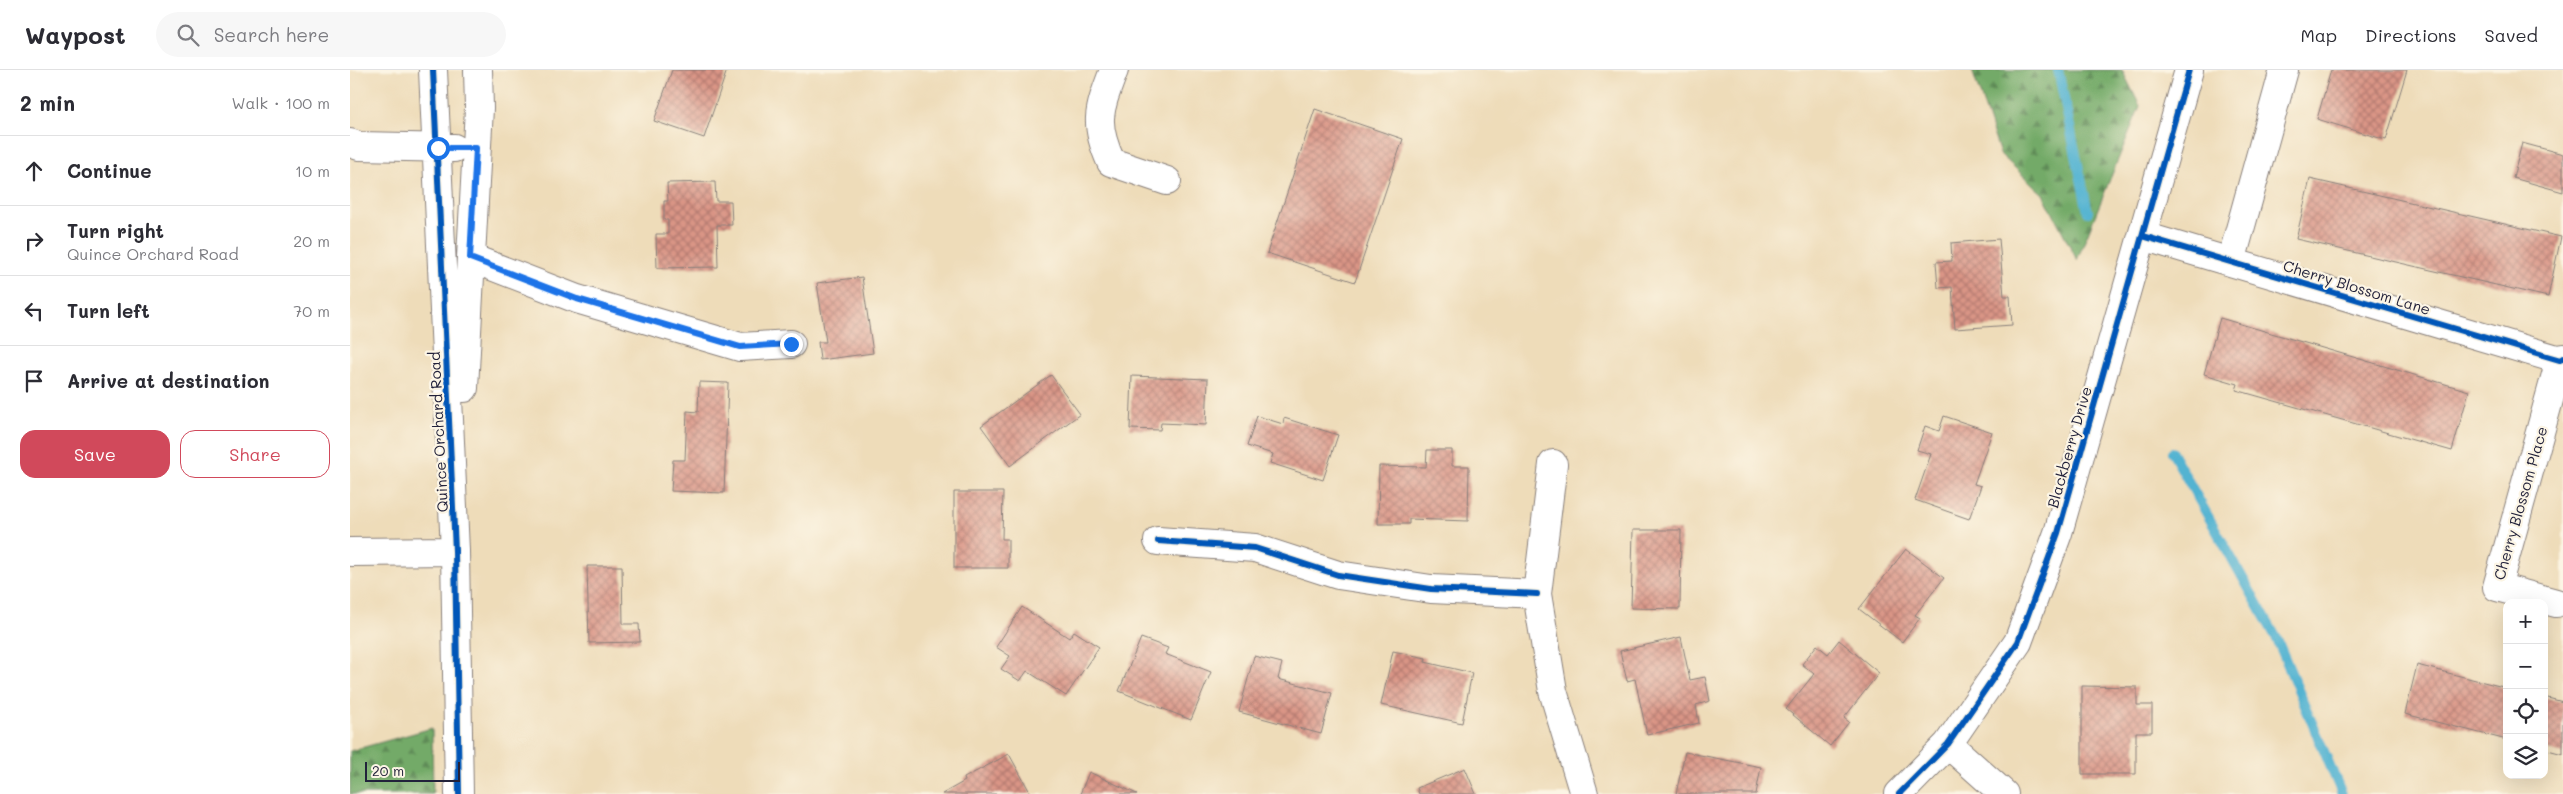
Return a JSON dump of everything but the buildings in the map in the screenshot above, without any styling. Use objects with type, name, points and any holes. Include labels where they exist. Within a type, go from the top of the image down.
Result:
[{"type":"street","name":"Quince Orchard Road","points":[[433,70],[455,551],[459,794]]},
{"type":"street","name":"Quince Orchard Road","points":[[455,551],[476,148],[478,70]]},
{"type":"street","points":[[1114,70],[1103,100],[1098,123],[1101,141],[1111,162],[1167,180]]},
{"type":"street","name":"Blackberry Drive","points":[[1899,794],[1948,744],[2018,642],[2058,534],[2189,70]]},
{"type":"street","points":[[2231,262],[2284,70]]},
{"type":"street","points":[[353,148],[476,148]]},
{"type":"street","name":"Cherry Blossom Lane","points":[[2143,236],[2561,359]]},
{"type":"street","points":[[470,258],[577,299],[740,347],[791,344]]},
{"type":"street","name":"Cherry Blossom Place","points":[[2556,603],[2497,587],[2561,359]]},
{"type":"street","points":[[1553,464],[1537,594],[1553,691],[1584,794]]},
{"type":"street","points":[[1158,541],[1256,548],[1338,575],[1431,589],[1537,594]]},
{"type":"street","points":[[350,552],[455,551]]},
{"type":"street","points":[[1948,744],[2004,794]]},
{"type":"green space","points":[[1972,70],[2122,70],[2140,106],[2077,260],[2043,194],[2000,154]]},
{"type":"green space","points":[[432,728],[433,794],[350,794],[350,751]]},
{"type":"waterway","points":[[2058,70],[2088,212]]},
{"type":"waterway","points":[[2172,452],[2276,637],[2342,794]]},
{"type":"cycle path","points":[[433,70],[455,551],[459,794]]},
{"type":"cycle path","points":[[1899,794],[1948,744],[2018,642],[2058,533],[2189,70]]},
{"type":"cycle path","points":[[2143,236],[2560,360],[2563,358]]},
{"type":"cycle path","points":[[1158,541],[1255,548],[1338,575],[1431,589],[1537,594]]},
{"type":"route","points":[[438,148],[476,148],[470,258],[577,299],[740,347],[791,344]]}]
